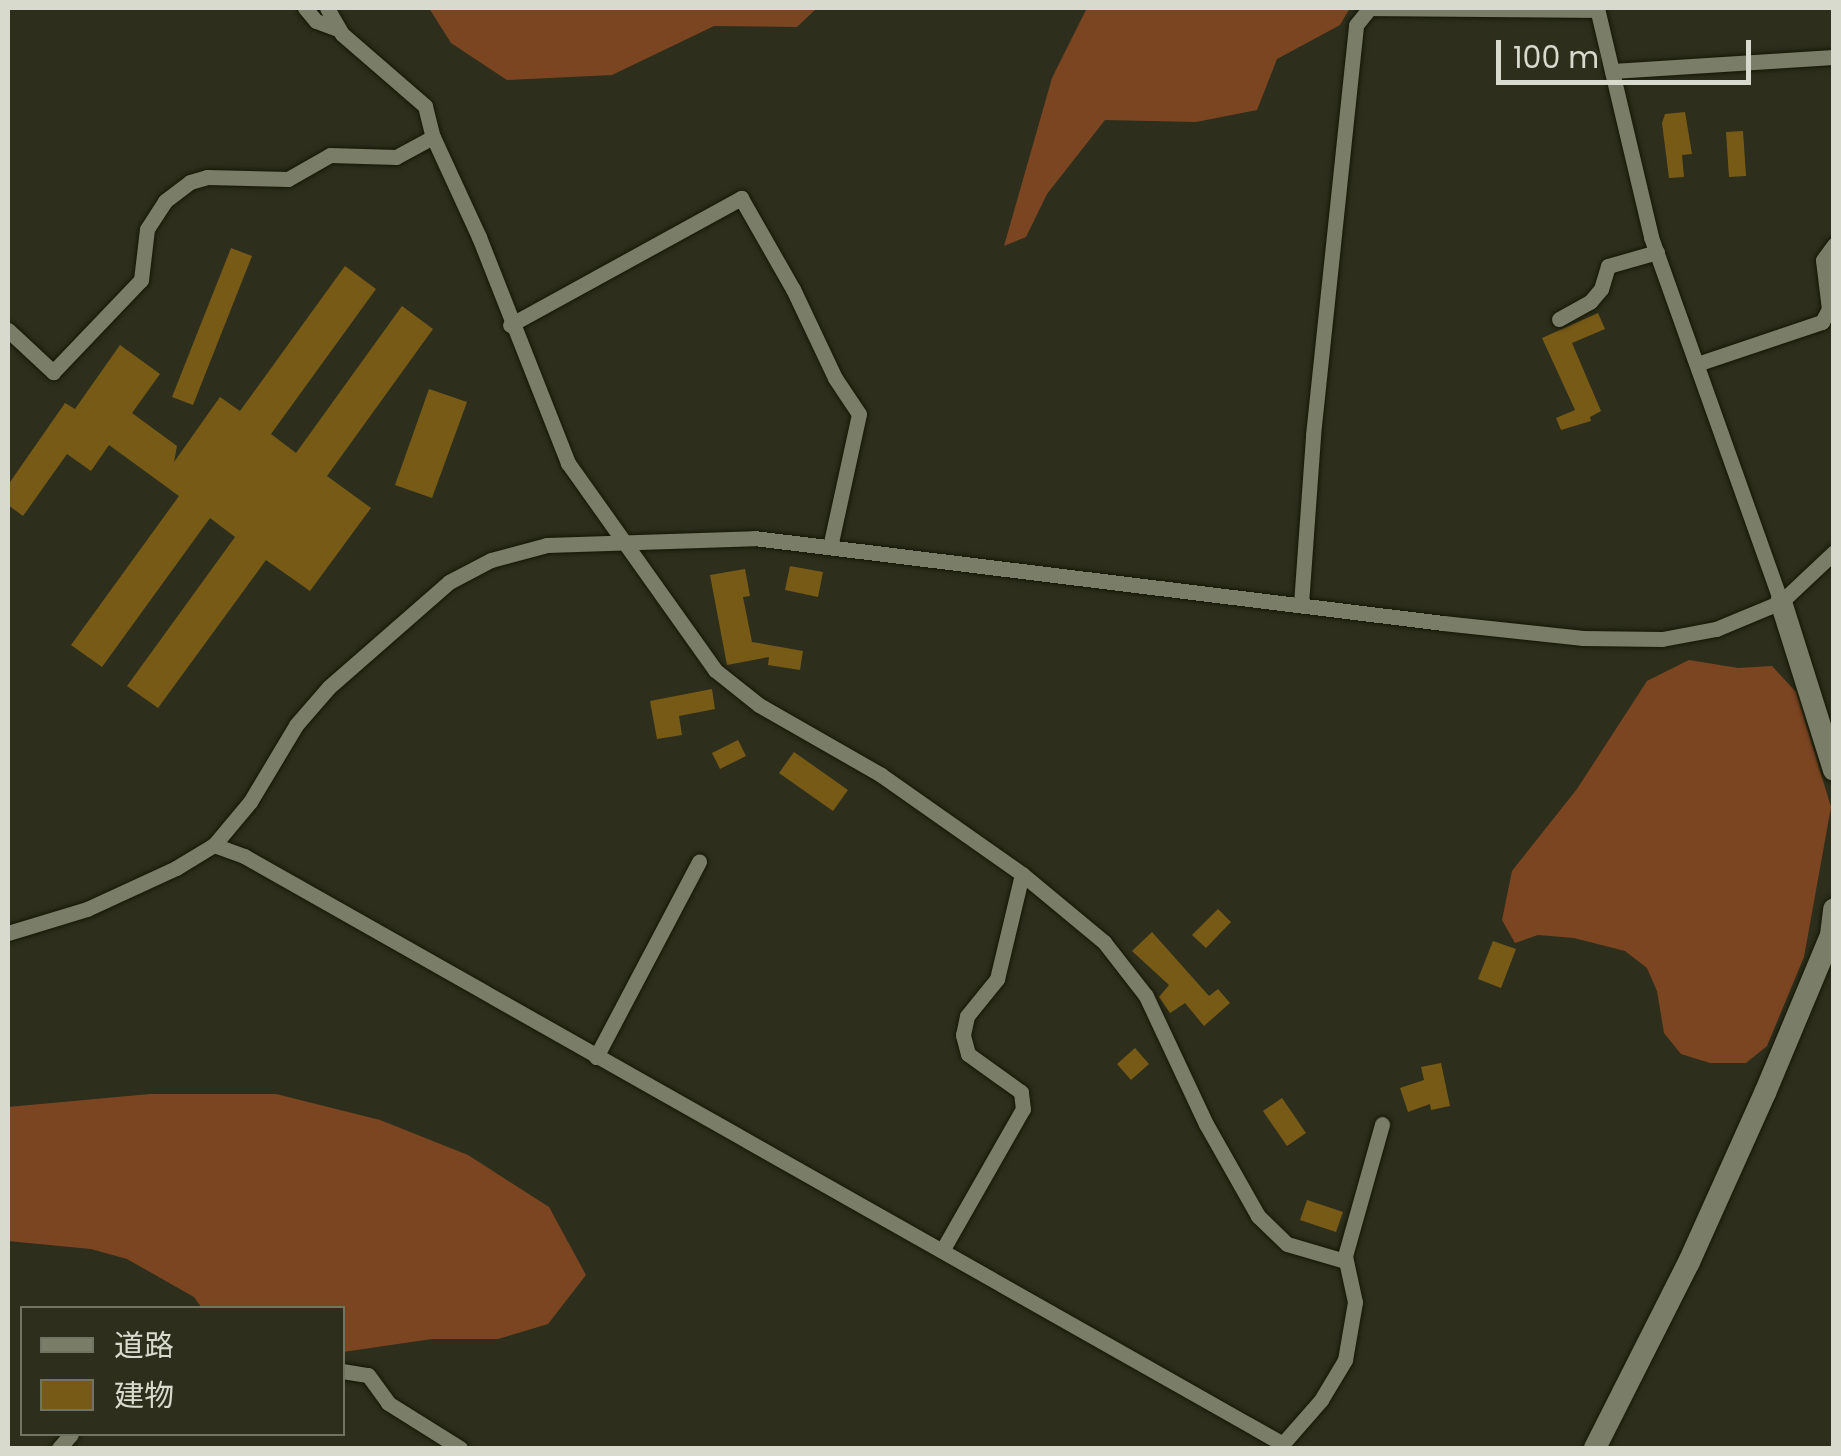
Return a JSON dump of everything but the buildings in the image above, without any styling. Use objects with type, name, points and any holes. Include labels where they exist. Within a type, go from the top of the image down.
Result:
[{"type":"street","points":[[305,8],[316,20],[338,29],[425,106],[433,137],[473,222],[510,325],[568,463],[622,541],[657,582],[715,670],[759,705],[860,761],[1022,874],[1104,942],[1140,986],[1206,1124],[1258,1216],[1287,1244],[1346,1261]]},
{"type":"street","points":[[327,8],[338,29]]},
{"type":"street","points":[[1300,604],[1313,434],[1356,25],[1370,8],[1597,9],[1656,252],[1781,602],[1834,770]]},
{"type":"street","points":[[1612,71],[1834,58]]},
{"type":"street","points":[[8,330],[53,372],[141,280],[148,230],[165,201],[190,182],[207,177],[288,179],[330,155],[396,157],[433,137]]},
{"type":"street","points":[[510,325],[741,198],[794,289],[834,378],[859,414],[830,547]]},
{"type":"street","points":[[1697,364],[1822,322],[1829,309],[1823,260],[1834,245]]},
{"type":"street","points":[[1559,320],[1590,302],[1601,289],[1608,266],[1656,252]]},
{"type":"street","points":[[8,933],[87,909],[176,868],[214,845],[250,802],[314,702],[449,582],[511,554],[547,545],[729,537],[1584,638],[1662,639],[1716,629],[1781,602],[1834,552]]},
{"type":"street","points":[[214,845],[244,856],[943,1249],[1281,1446],[1322,1400],[1345,1360],[1355,1302],[1346,1261],[1382,1124]]},
{"type":"street","points":[[596,1057],[699,862]]},
{"type":"street","points":[[943,1249],[1024,1109],[1021,1092],[968,1054],[963,1036],[968,1016],[997,979],[1022,874]]},
{"type":"street","points":[[1595,1448],[1689,1262],[1832,936],[1834,910]]},
{"type":"street","points":[[345,1371],[368,1376],[388,1403],[460,1448]]},
{"type":"shaded area","points":[[429,8],[817,8],[797,27],[714,26],[612,75],[507,80],[451,43]]},
{"type":"shaded area","points":[[1087,8],[1350,8],[1340,25],[1277,59],[1257,110],[1196,122],[1105,120],[1047,194],[1026,237],[1004,246],[1052,78]]},
{"type":"shaded area","points":[[1689,660],[1738,668],[1772,666],[1796,692],[1831,807],[1804,957],[1767,1046],[1746,1063],[1710,1063],[1681,1054],[1664,1033],[1657,991],[1647,968],[1625,951],[1574,938],[1538,935],[1515,943],[1502,920],[1512,871],[1577,789],[1647,681]]},
{"type":"shaded area","points":[[150,1094],[276,1094],[380,1120],[468,1155],[549,1207],[586,1275],[548,1324],[498,1339],[432,1339],[345,1352],[345,1306],[201,1306],[194,1297],[127,1259],[91,1249],[8,1241],[8,1107]]}]
